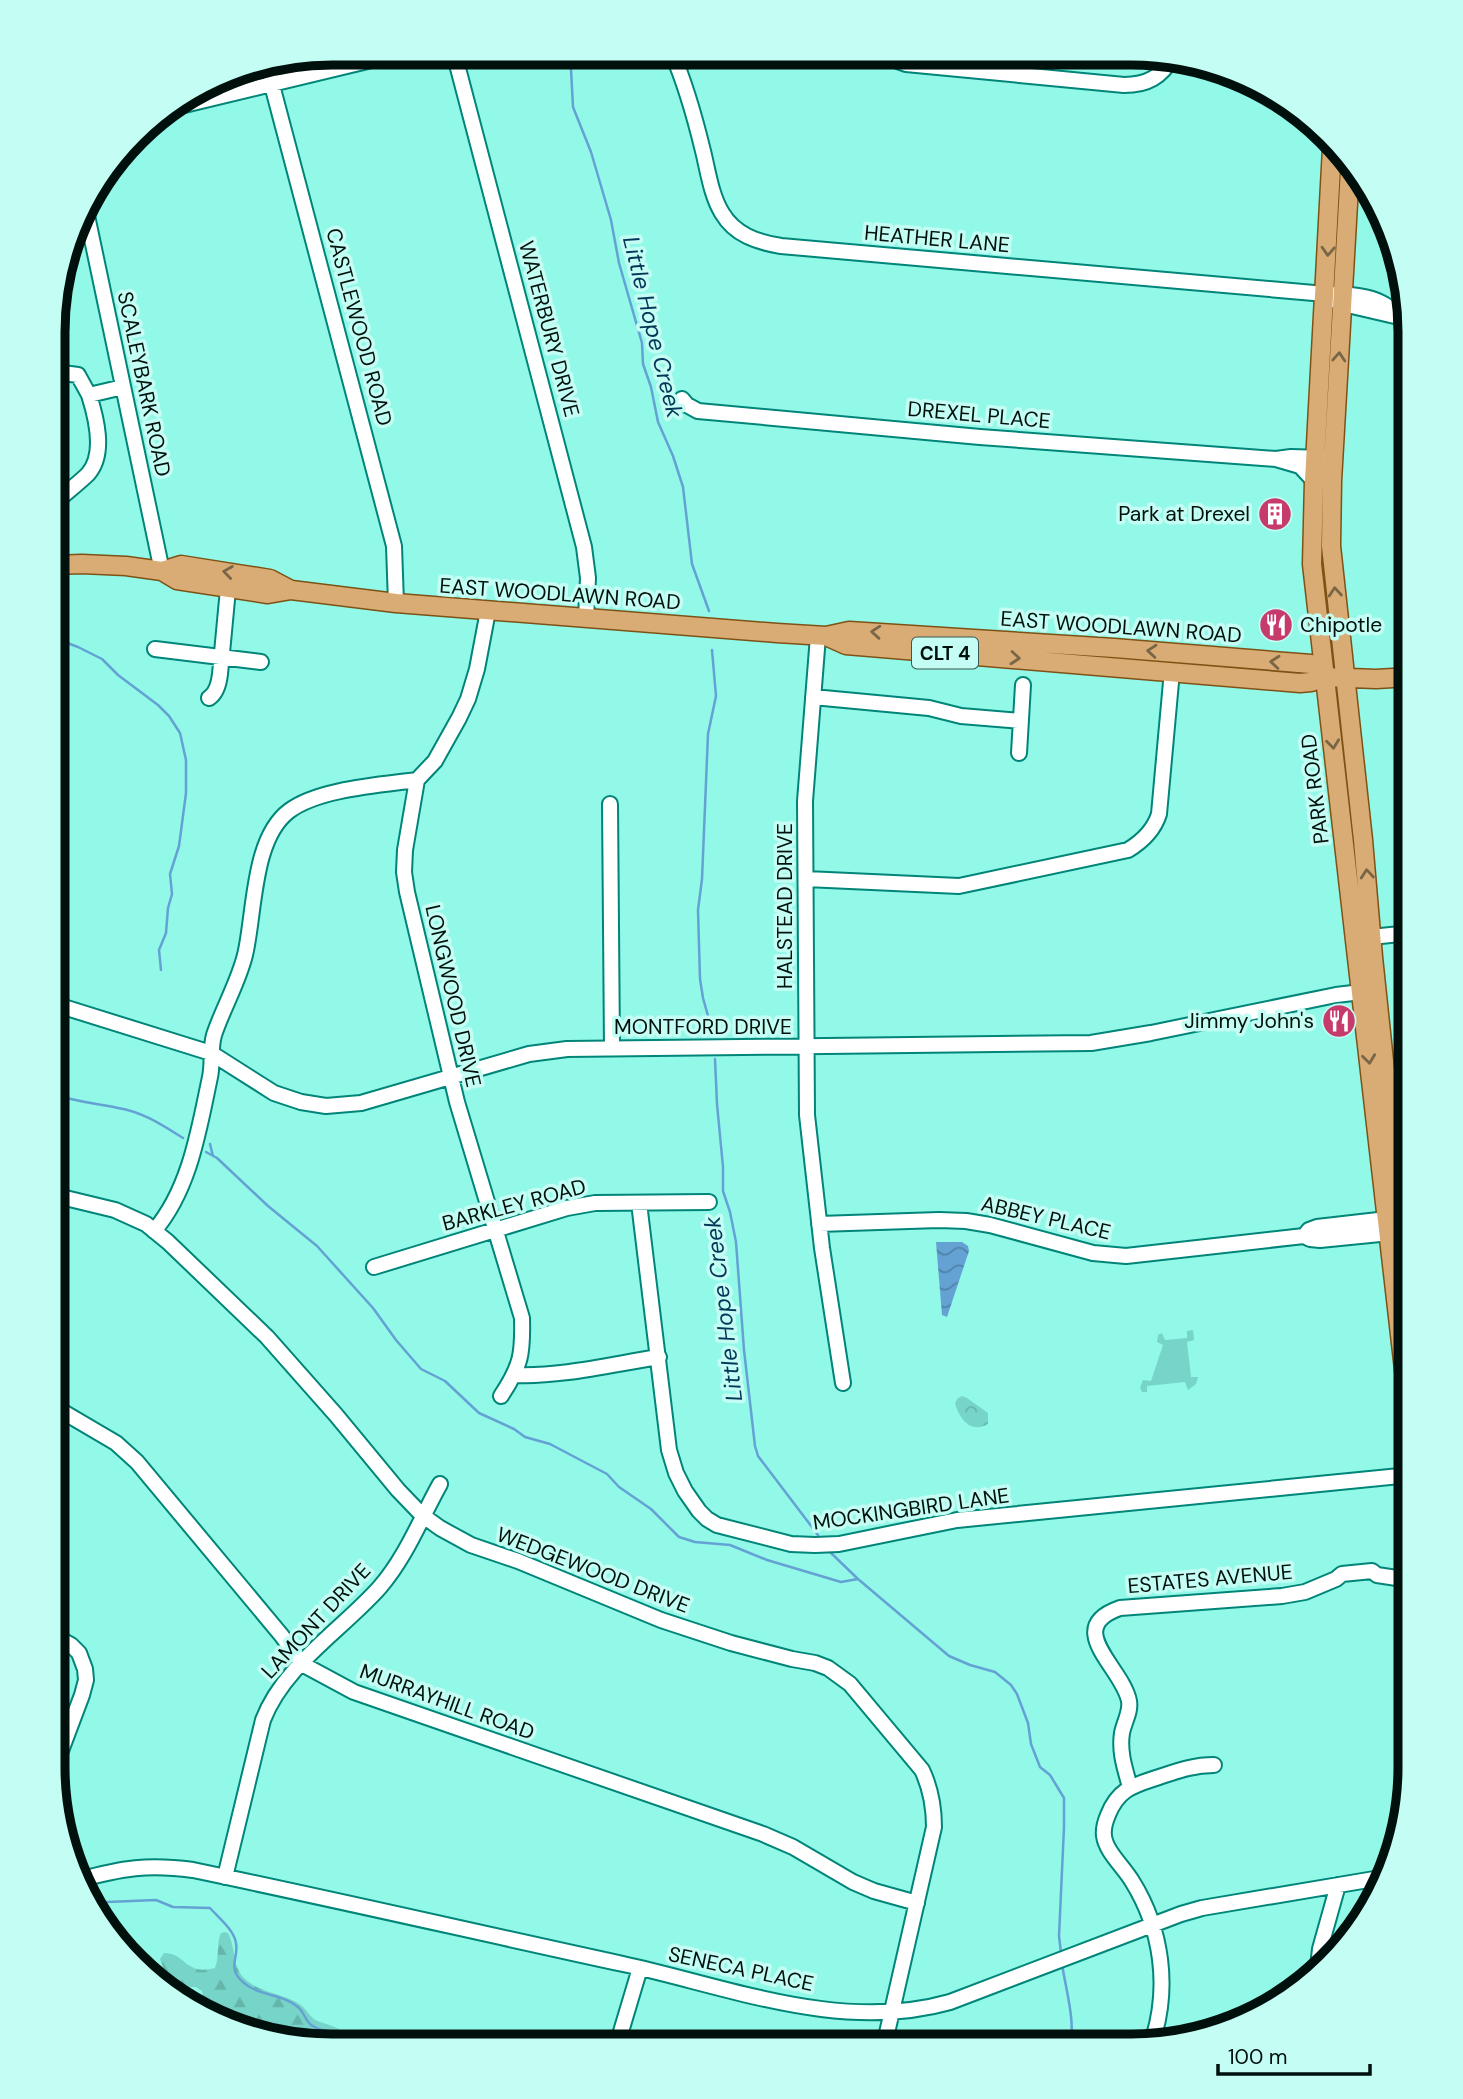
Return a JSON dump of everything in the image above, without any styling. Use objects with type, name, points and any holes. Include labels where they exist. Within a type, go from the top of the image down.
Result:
[{"type":"main road","name":"PARK ROAD","points":[[1332,156],[1337,297]]},
{"type":"main road","name":"PARK ROAD","points":[[1349,178],[1324,458],[1363,840],[1371,937],[1368,991]]},
{"type":"main road","name":"PARK ROAD","points":[[1324,458],[1314,481],[1312,564],[1397,1225]]},
{"type":"main road","name":"EAST WOODLAWN ROAD","points":[[65,565],[109,565],[162,571],[181,565],[270,579],[291,590]]},
{"type":"main road","name":"EAST WOODLAWN ROAD","points":[[162,571],[177,580],[268,594],[291,590],[488,611],[822,636],[849,631],[1114,648],[1311,664],[1325,677]]},
{"type":"main road","name":"EAST WOODLAWN ROAD","points":[[822,636],[846,645],[1300,682],[1311,682],[1325,677],[1398,677]]},
{"type":"street","points":[[193,103],[353,65]]},
{"type":"street","name":"WATERBURY DRIVE","points":[[457,65],[584,547],[588,578],[586,618]]},
{"type":"street","name":"HEATHER LANE","points":[[677,65],[691,103],[711,184],[721,212],[738,231],[762,243],[1337,297],[1398,318]]},
{"type":"street","points":[[916,65],[1124,85],[1151,81],[1167,67]]},
{"type":"street","name":"CASTLEWOOD ROAD","points":[[270,72],[388,522],[395,554],[396,603]]},
{"type":"street","name":"SCALEYBARK ROAD","points":[[86,226],[162,571]]},
{"type":"street","points":[[65,373],[78,375],[89,395],[98,444],[90,472],[65,494]]},
{"type":"street","points":[[89,395],[123,387]]},
{"type":"street","name":"DREXEL PLACE","points":[[682,399],[698,411],[980,437],[1276,459],[1324,458]]},
{"type":"street","name":"DREXEL PLACE","points":[[1276,459],[1300,466],[1314,481]]},
{"type":"street","points":[[209,698],[218,685],[228,589]]},
{"type":"street","name":"LONGWOOD DRIVE","points":[[488,611],[477,669],[468,699],[435,761],[417,780],[404,872],[450,1077],[522,1318],[522,1350],[515,1375],[502,1396]]},
{"type":"street","name":"HALSTEAD DRIVE","points":[[822,636],[813,697],[805,801],[808,1132],[843,1383]]},
{"type":"street","points":[[155,649],[261,662]]},
{"type":"street","points":[[806,879],[959,886],[1128,850],[1139,844],[1150,832],[1159,814],[1172,671]]},
{"type":"street","points":[[1019,753],[1023,685]]},
{"type":"street","points":[[813,697],[929,708],[961,716],[1021,721]]},
{"type":"street","points":[[155,1231],[164,1219],[190,1161],[210,1074],[213,1037],[239,977],[262,856],[266,839],[274,825],[289,810],[316,797],[417,780]]},
{"type":"street","points":[[610,804],[612,1048]]},
{"type":"street","points":[[1371,937],[1398,934]]},
{"type":"street","name":"MONTFORD DRIVE","points":[[65,1007],[211,1053],[274,1093],[300,1102],[326,1106],[361,1103],[528,1054],[567,1049],[1091,1043],[1368,991]]},
{"type":"street","name":"WEDGEWOOD DRIVE","points":[[65,1198],[115,1210],[140,1220],[155,1231],[267,1338],[398,1490],[422,1515],[440,1528],[471,1545],[518,1561],[661,1620],[732,1643],[814,1663],[841,1675],[922,1770],[929,1785],[934,1810],[934,1827],[887,2034]]},
{"type":"street","name":"BARKLEY ROAD","points":[[374,1267],[567,1208],[595,1203],[709,1202]]},
{"type":"street","name":"MOCKINGBIRD LANE","points":[[639,1203],[669,1450],[676,1473],[699,1511],[717,1525],[791,1544],[839,1544],[957,1521],[1398,1476]]},
{"type":"street","name":"ABBEY PLACE","points":[[819,1224],[939,1220],[966,1222],[990,1225],[1093,1252],[1126,1256],[1304,1236],[1317,1227],[1397,1225]]},
{"type":"street","points":[[515,1375],[528,1376],[659,1357]]},
{"type":"street","name":"MURRAYHILL ROAD","points":[[65,1413],[116,1443],[137,1462],[282,1636],[302,1664],[354,1692],[763,1834],[793,1847],[864,1887],[917,1903]]},
{"type":"street","name":"LAMONT DRIVE","points":[[225,1877],[263,1720],[278,1688],[381,1585],[401,1556],[440,1484]]},
{"type":"street","name":"ESTATES AVENUE","points":[[1130,1787],[1122,1758],[1121,1741],[1130,1704],[1122,1684],[1097,1643],[1094,1634],[1100,1618],[1120,1608],[1282,1597],[1305,1592],[1336,1579],[1343,1581],[1359,1576],[1372,1578],[1377,1575],[1398,1578]]},
{"type":"street","points":[[65,1641],[79,1653],[86,1680],[65,1742]]},
{"type":"street","points":[[1154,2033],[1161,1996],[1160,1951],[1140,1893],[1108,1846],[1104,1823],[1112,1804],[1130,1787],[1194,1765],[1214,1765]]},
{"type":"street","name":"SENECA PLACE","points":[[88,1877],[123,1868],[193,1870],[640,1968],[786,2003],[876,2014],[914,2010],[950,2002],[1202,1908],[1374,1879]]},
{"type":"street","points":[[1319,1957],[1338,1885]]},
{"type":"street","points":[[620,2034],[640,1968]]},
{"type":"green space","points":[[1193,1330],[1194,1340],[1187,1342],[1191,1377],[1198,1377],[1196,1384],[1188,1390],[1185,1382],[1147,1386],[1147,1392],[1142,1392],[1140,1388],[1143,1380],[1151,1381],[1163,1345],[1157,1342],[1158,1335],[1162,1333],[1165,1340],[1187,1338],[1187,1331]]},
{"type":"green space","points":[[962,1396],[988,1413],[988,1424],[982,1427],[971,1426],[963,1419],[955,1403]]},
{"type":"green space","points":[[221,1933],[228,1933],[240,1973],[250,1983],[288,1998],[303,2007],[314,2019],[346,2034],[297,2032],[246,2020],[202,2001],[202,1991],[196,1987],[180,1987],[168,1978],[160,1959],[164,1953],[177,1956],[197,1969],[215,1968]]},
{"type":"water","points":[[936,1242],[962,1242],[968,1246],[969,1251],[947,1317],[942,1315]]},
{"type":"waterway","name":"Little Hope Creek","points":[[569,65],[573,107],[591,152],[611,220],[619,263],[642,343],[643,364],[658,422],[683,487],[692,564],[709,611]]},
{"type":"waterway","points":[[65,642],[102,659],[118,675],[158,705],[180,733],[186,760],[186,793],[179,846],[170,874],[172,894],[166,933],[159,950],[161,970]]},
{"type":"waterway","name":"Little Hope Creek","points":[[712,650],[716,696],[708,734],[702,879],[698,910],[700,979],[713,1034]]},
{"type":"waterway","name":"Little Hope Creek","points":[[715,1059],[723,1191],[736,1242],[755,1446],[758,1456],[818,1535]]},
{"type":"waterway","points":[[65,1097],[136,1113],[183,1138]]},
{"type":"waterway","points":[[210,1144],[213,1156]]},
{"type":"waterway","points":[[206,1152],[217,1158],[268,1206],[317,1246],[373,1308],[421,1369],[445,1381],[479,1413],[525,1437],[550,1444],[607,1474],[619,1487],[651,1509],[679,1537],[695,1542],[730,1545],[767,1560],[841,1582],[858,1579]]},
{"type":"waterway","name":"Little Hope Creek","points":[[830,1552],[949,1656],[995,1672],[1011,1685],[1017,1694],[1040,1767],[1050,1775],[1064,1798],[1059,1936],[1061,1953]]},
{"type":"waterway","points":[[101,1903],[156,1900],[173,1907],[210,1908],[235,1938],[234,1968],[239,1978],[250,1987],[292,2003],[300,2009],[311,2025],[336,2034]]},
{"type":"waterway","name":"Little Hope Creek","points":[[1062,1964],[1071,2034]]},
{"type":"place","name":"Park at Drexel","points":[[1275,514]]},
{"type":"place","name":"Chipotle","points":[[1276,625]]},
{"type":"place","name":"Jimmy John's","points":[[1339,1021]]}]
